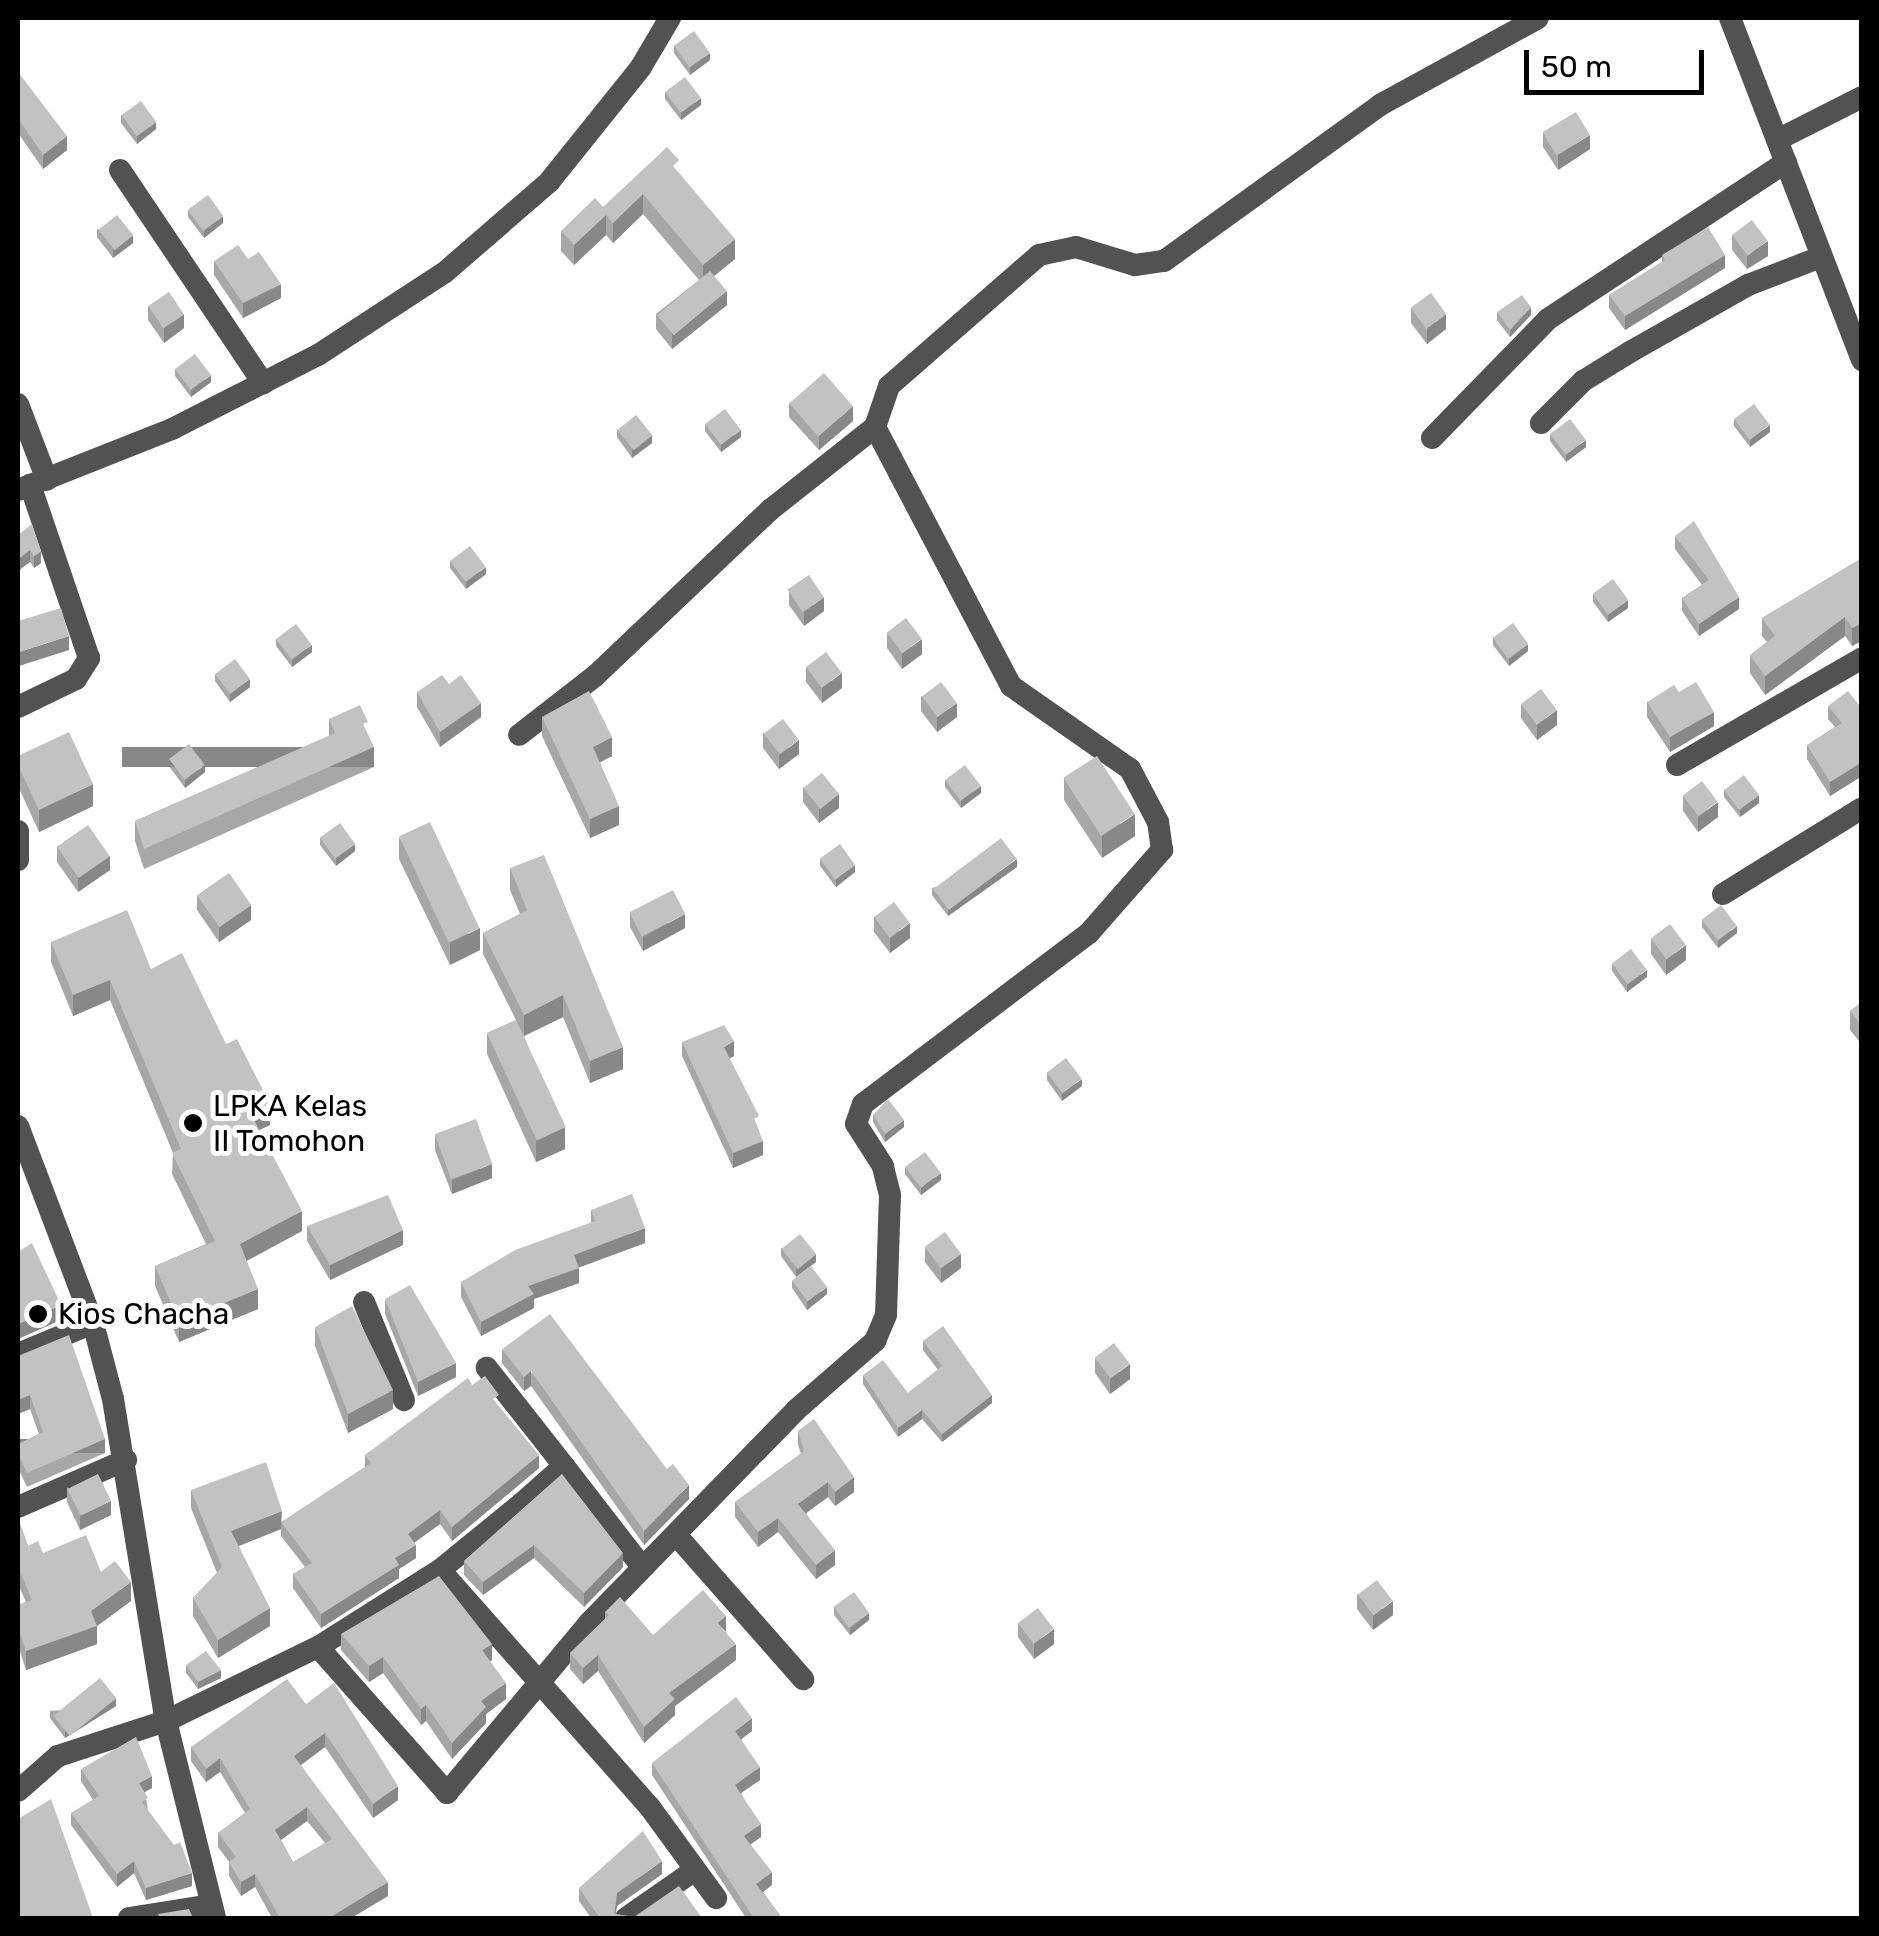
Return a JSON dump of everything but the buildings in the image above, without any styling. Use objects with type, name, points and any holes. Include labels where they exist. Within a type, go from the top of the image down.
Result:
[{"type":"street","points":[[31,485],[172,430],[263,383],[444,273],[549,182],[641,66],[670,18]]},
{"type":"street","points":[[519,734],[595,676],[770,510],[876,428],[889,386],[1039,255],[1060,246],[1135,265],[1164,261],[1380,104],[1538,18]]},
{"type":"street","points":[[1730,18],[1862,360]]},
{"type":"street","points":[[1432,438],[1548,318],[1862,97]]},
{"type":"street","points":[[120,170],[263,383]]},
{"type":"street","points":[[1541,422],[1583,381],[1630,352],[1748,285],[1821,256]]},
{"type":"street","points":[[18,404],[31,485],[89,658],[76,679],[18,708]]},
{"type":"street","points":[[318,1647],[447,1793],[642,1567],[882,1328],[889,1181],[864,1142],[856,1114],[878,1090],[1089,933],[1162,850],[1158,822],[1130,770],[1010,686],[876,428]]},
{"type":"street","points":[[1677,765],[1862,658]]},
{"type":"street","points":[[1722,894],[1862,808]]},
{"type":"street","points":[[18,831],[18,860]]},
{"type":"street","points":[[18,1126],[22,1152],[94,1323],[126,1460],[166,1721],[213,1912],[129,1918]]},
{"type":"street","points":[[364,1302],[404,1400]]},
{"type":"street","points":[[18,1354],[94,1323]]},
{"type":"street","points":[[487,1368],[642,1567]]},
{"type":"street","points":[[18,1507],[126,1460]]},
{"type":"street","points":[[18,1791],[58,1756],[166,1721],[318,1647],[440,1570],[564,1466]]},
{"type":"street","points":[[676,1536],[803,1679]]},
{"type":"street","points":[[440,1570],[537,1686],[649,1806],[716,1898]]},
{"type":"street","points":[[626,1918],[696,1870]]},
{"type":"place","name":"LPKA Kelas II Tomohon","points":[[193,1123]]},
{"type":"place","name":"Kios Chacha","points":[[38,1314]]}]
